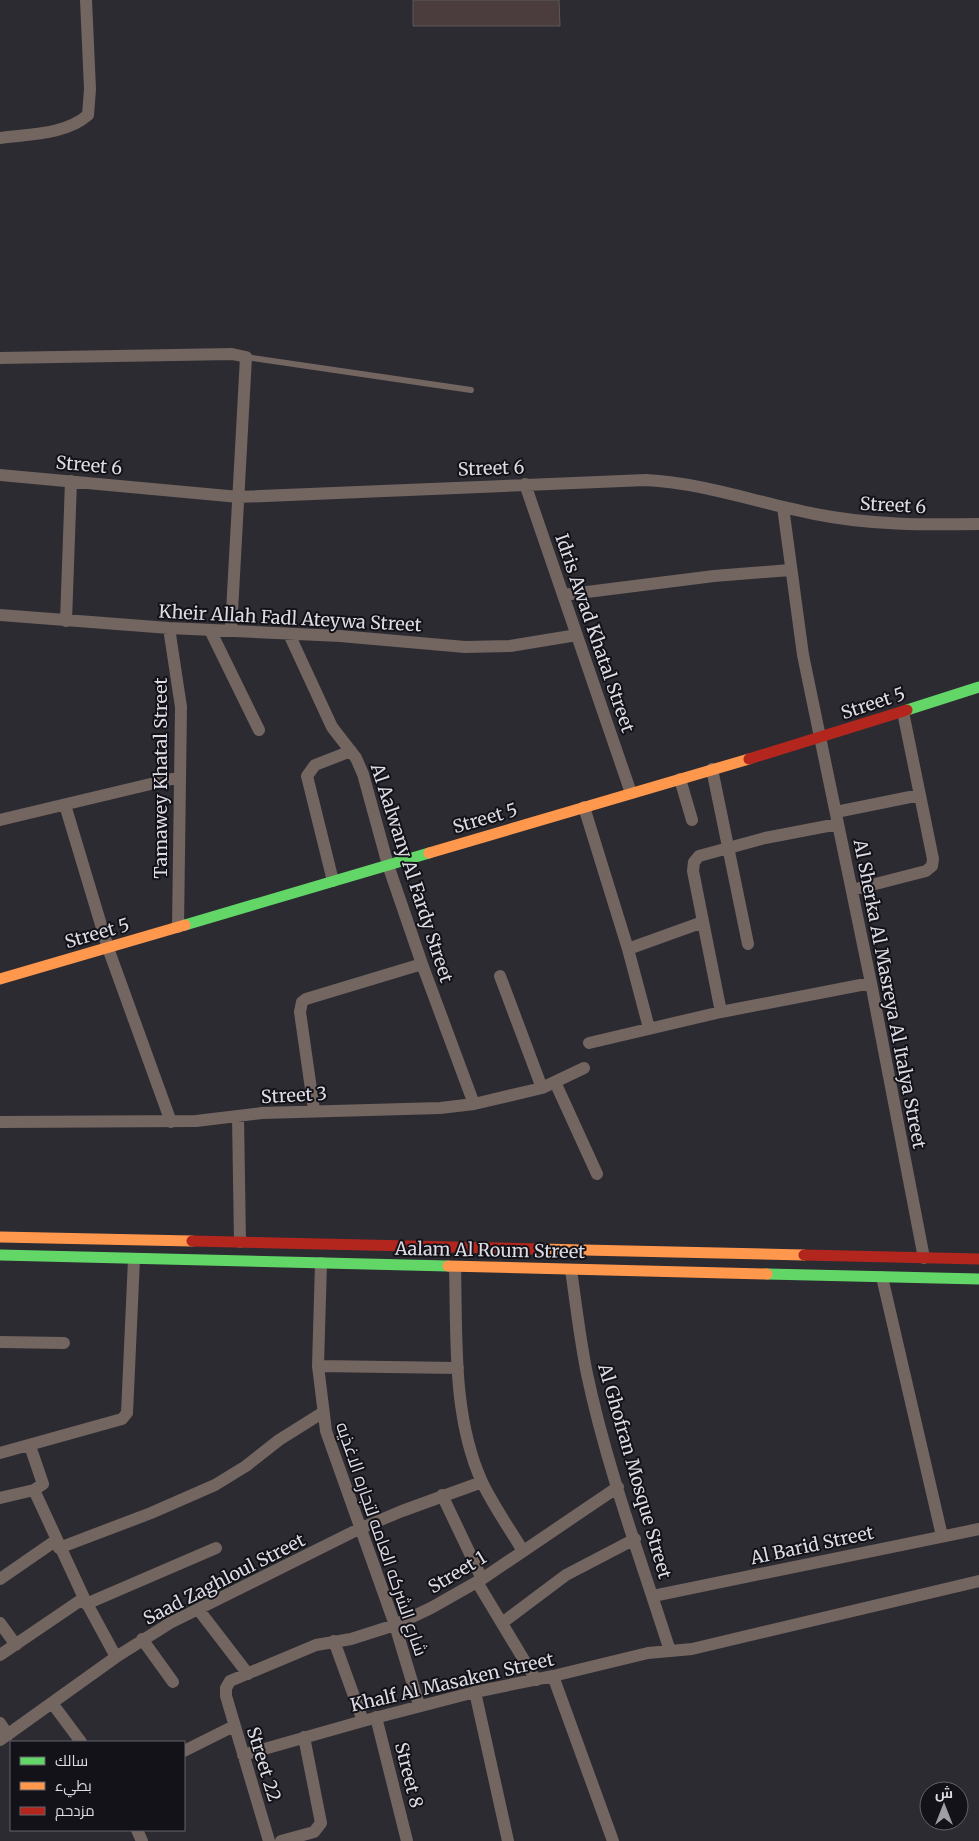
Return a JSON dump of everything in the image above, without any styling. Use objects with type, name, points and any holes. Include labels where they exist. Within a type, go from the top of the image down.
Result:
[{"type":"street","points":[[0,138],[56,131],[81,121],[88,115],[90,90],[86,0]]},
{"type":"street","points":[[0,358],[232,354],[246,357],[231,630]]},
{"type":"street","name":"Street 6","points":[[0,475],[239,497],[525,484],[667,481],[708,487],[782,507],[849,520],[883,523],[979,524]]},
{"type":"street","points":[[66,621],[71,481]]},
{"type":"street","name":"Idris Awad Khatal Street","points":[[525,484],[631,793]]},
{"type":"street","name":"Al Sherka Al Masreya Al Italya Street","points":[[782,507],[803,655],[871,983],[924,1258]]},
{"type":"street","points":[[563,595],[676,580],[790,570]]},
{"type":"street","name":"Kheir Allah Fadl Ateywa Street","points":[[0,615],[169,628],[231,630],[488,647],[577,635]]},
{"type":"street","name":"Tamawey Khatal Street","points":[[169,628],[181,707],[178,927]]},
{"type":"street","points":[[210,630],[259,730]]},
{"type":"street","name":"Al Aalwany Al Fardy Street","points":[[289,634],[332,728],[351,751],[363,774],[388,864],[422,964],[474,1104]]},
{"type":"street","name":"Street 5","points":[[0,979],[820,738],[979,687]]},
{"type":"street","points":[[852,890],[930,870],[933,859],[903,712]]},
{"type":"street","points":[[333,882],[307,776],[315,765],[351,751]]},
{"type":"street","points":[[712,769],[748,944]]},
{"type":"street","points":[[0,820],[180,778]]},
{"type":"street","points":[[680,779],[692,820]]},
{"type":"street","points":[[721,1012],[693,871],[694,862],[700,856],[728,847],[920,795]]},
{"type":"street","points":[[64,805],[108,948],[170,1122]]},
{"type":"street","points":[[584,807],[628,949],[649,1028]]},
{"type":"street","points":[[628,949],[703,922]]},
{"type":"street","points":[[314,1110],[300,1012],[302,1002],[306,999],[422,964]]},
{"type":"street","points":[[500,976],[542,1088]]},
{"type":"street","points":[[589,1043],[721,1012],[871,983]]},
{"type":"street","name":"Street 3","points":[[0,1122],[170,1122],[314,1110],[440,1108],[474,1104],[542,1088],[584,1068]]},
{"type":"street","points":[[555,1082],[597,1174]]},
{"type":"street","points":[[238,1117],[240,1242]]},
{"type":"street","name":"Aalam Al Roum Street","points":[[0,1236],[979,1260]]},
{"type":"street","points":[[441,1246],[441,1266]]},
{"type":"street","name":"Aalam Al Roum Street","points":[[0,1256],[979,1279]]},
{"type":"street","points":[[0,1453],[122,1419],[127,1413],[134,1259]]},
{"type":"street","name":"شارع الشركه العامه لتجاره الاغذيه","points":[[321,1263],[318,1366],[322,1413],[332,1451],[395,1625],[419,1706]]},
{"type":"street","points":[[455,1267],[458,1368],[464,1414],[482,1482],[523,1551]]},
{"type":"street","name":"Al Ghofran Mosque Street","points":[[571,1270],[588,1375],[618,1487],[670,1651]]},
{"type":"street","points":[[882,1277],[942,1536]]},
{"type":"street","points":[[0,1342],[64,1343]]},
{"type":"street","points":[[318,1366],[458,1368]]},
{"type":"street","points":[[0,1579],[57,1544],[159,1510],[215,1485],[322,1413]]},
{"type":"street","points":[[0,1498],[34,1490],[43,1484],[43,1478],[30,1446]]},
{"type":"street","name":"Saad Zaghloul Street","points":[[4,1737],[116,1656],[142,1639],[198,1609],[359,1529],[442,1495],[482,1482]]},
{"type":"street","name":"Street 1","points":[[226,1696],[226,1688],[230,1681],[316,1645],[351,1639],[395,1625],[480,1581],[618,1487]]},
{"type":"street","points":[[34,1490],[57,1544],[85,1601],[116,1656]]},
{"type":"street","points":[[442,1495],[480,1581],[502,1624],[536,1680]]},
{"type":"street","name":"Al Barid Street","points":[[653,1596],[979,1528]]},
{"type":"street","points":[[502,1624],[566,1575],[634,1539]]},
{"type":"street","points":[[0,1655],[85,1601],[216,1548]]},
{"type":"street","name":"Khalf Al Masaken Street","points":[[243,1755],[363,1720],[475,1692],[536,1680],[648,1653],[692,1649],[979,1581]]},
{"type":"street","points":[[198,1609],[248,1674]]},
{"type":"street","points":[[0,1623],[16,1645]]},
{"type":"street","points":[[142,1639],[174,1682]]},
{"type":"street","points":[[334,1642],[363,1720]]},
{"type":"street","points":[[553,1676],[613,1841]]},
{"type":"street","points":[[475,1692],[508,1841]]},
{"type":"street","name":"Street 22","points":[[226,1696],[269,1841]]},
{"type":"street","points":[[52,1703],[80,1741]]},
{"type":"street","name":"Street 8","points":[[376,1717],[407,1841]]},
{"type":"street","points":[[0,1722],[4,1737]]},
{"type":"street","points":[[185,1750],[234,1726]]},
{"type":"street","points":[[281,1841],[314,1832],[321,1823],[304,1738]]},
{"type":"lane","points":[[246,357],[471,390]]},
{"type":"building","points":[[413,0],[559,0],[560,26],[413,26]]},
{"type":"traffic: fast","points":[[907,710],[979,687]]},
{"type":"traffic: fast","points":[[185,925],[429,853]]},
{"type":"traffic: fast","points":[[0,1255],[448,1266]]},
{"type":"traffic: fast","points":[[767,1274],[979,1279]]},
{"type":"traffic: slow","points":[[429,853],[749,759]]},
{"type":"traffic: slow","points":[[0,979],[185,925]]},
{"type":"traffic: slow","points":[[0,1237],[192,1241]]},
{"type":"traffic: slow","points":[[539,1249],[804,1255]]},
{"type":"traffic: slow","points":[[448,1266],[767,1274]]},
{"type":"traffic: jam","points":[[749,759],[907,710]]},
{"type":"traffic: jam","points":[[192,1241],[539,1249]]},
{"type":"traffic: jam","points":[[804,1255],[979,1259]]}]
